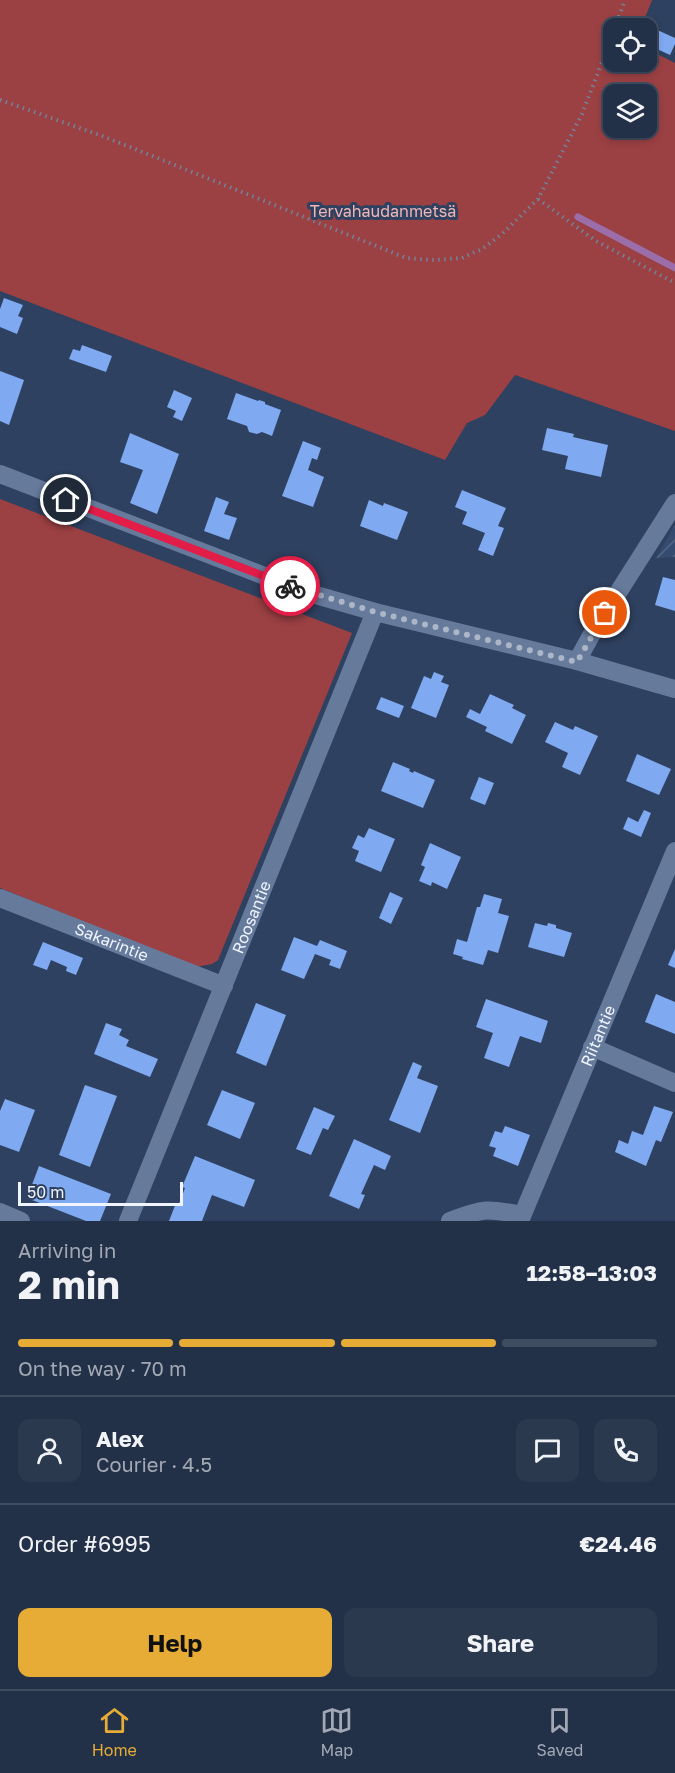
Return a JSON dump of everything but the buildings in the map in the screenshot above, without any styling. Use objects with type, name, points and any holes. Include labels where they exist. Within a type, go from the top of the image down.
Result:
[{"type":"street","points":[[0,474],[309,593],[675,689]]},
{"type":"street","points":[[577,662],[593,632],[675,503]]},
{"type":"street","name":"Roosantie","points":[[128,1221],[375,612]]},
{"type":"street","name":"Riitantie","points":[[521,1218],[675,851]]},
{"type":"street","name":"Sakarintie","points":[[0,898],[224,986]]},
{"type":"street","points":[[592,1047],[675,1083]]},
{"type":"street","points":[[450,1221],[477,1211],[491,1209],[521,1218]]},
{"type":"street","points":[[0,1212],[21,1221]]},
{"type":"path","points":[[618,18],[625,0]]},
{"type":"path","points":[[0,100],[105,137],[406,258],[434,260],[462,258],[482,249],[502,234],[538,199],[582,114],[603,59]]},
{"type":"path","points":[[538,199],[596,241],[675,283]]},
{"type":"shaded area","points":[[675,525],[675,557],[656,558]]},
{"type":"green space","name":"Tervahaudanmetsä","points":[[0,0],[652,0],[645,18],[603,18],[603,72],[657,72],[657,54],[675,63],[675,431],[515,375],[485,415],[467,423],[445,460],[0,291]]},
{"type":"green space","points":[[0,499],[352,633],[218,960],[212,964],[196,967],[0,888]]},
{"type":"waterway","points":[[578,217],[675,268]]},
{"type":"way so far","points":[[290,586],[375,612],[577,662],[605,613]]},
{"type":"route","points":[[66,500],[290,586]]}]
